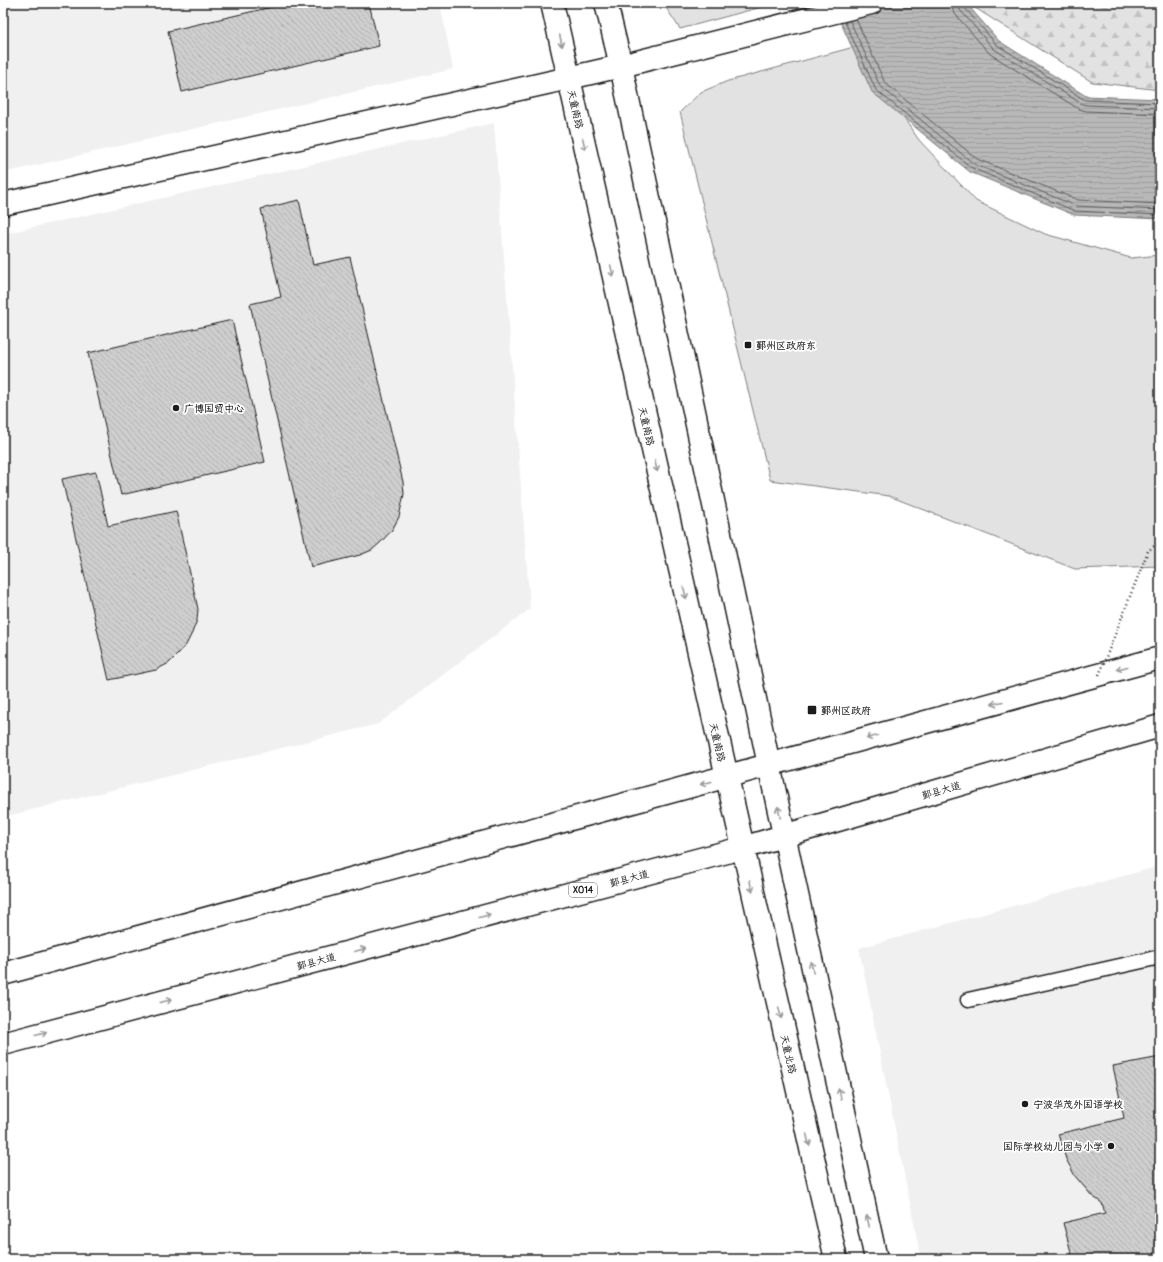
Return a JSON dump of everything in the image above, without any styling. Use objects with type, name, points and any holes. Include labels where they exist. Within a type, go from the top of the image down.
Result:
[{"type":"main road","name":"天童南路","points":[[552,3],[742,848]]},
{"type":"main road","points":[[606,3],[621,66],[784,836],[876,1259]]},
{"type":"main road","points":[[3,204],[621,66],[871,3]]},
{"type":"main road","points":[[3,974],[1160,658]]},
{"type":"main road","name":"鄞县大道","points":[[3,1044],[742,848],[1160,726]]},
{"type":"main road","name":"天童北路","points":[[742,848],[836,1259]]},
{"type":"lane","points":[[968,1000],[1160,957]]},
{"type":"path","points":[[1099,675],[1148,551],[1160,541]]},
{"type":"shaded area","points":[[3,3],[440,3],[453,69],[3,173]]},
{"type":"shaded area","points":[[494,123],[530,609],[378,724],[3,817],[3,234]]},
{"type":"shaded area","name":"宁波华茂外国语学校","points":[[1160,866],[1160,1259],[921,1259],[859,948]]},
{"type":"green space","points":[[663,3],[776,3],[680,29]]},
{"type":"green space","points":[[970,3],[1160,3],[1160,90],[1092,82],[972,6]]},
{"type":"green space","points":[[854,47],[919,140],[976,201],[1045,234],[1131,258],[1160,255],[1160,566],[1075,569],[889,496],[770,480],[680,112],[701,92],[728,81]]},
{"type":"water","points":[[832,3],[966,3],[999,41],[1086,96],[1160,99],[1160,219],[1074,215],[970,172],[872,92]]},
{"type":"building","points":[[289,3],[369,3],[379,46],[182,92],[168,31]]},
{"type":"building","points":[[299,200],[313,265],[350,257],[403,482],[404,494],[399,517],[392,530],[372,550],[360,555],[311,567],[250,304],[281,297],[261,209]]},
{"type":"building","name":"广博国贸中心","points":[[232,320],[265,462],[121,495],[88,353]]},
{"type":"building","points":[[96,472],[108,526],[176,511],[198,609],[197,620],[186,645],[169,663],[156,670],[109,680],[62,479]]},
{"type":"building","name":"国际学校幼儿园与小学","points":[[1160,1057],[1160,1259],[1073,1259],[1063,1223],[1105,1213],[1102,1203],[1092,1196],[1075,1176],[1066,1159],[1058,1134],[1124,1118],[1113,1066]]},
{"type":"place","name":"鄞州区政府东","points":[[748,345]]},
{"type":"place","name":"广博国贸中心","points":[[176,408]]},
{"type":"place","name":"鄞州区政府","points":[[812,710]]},
{"type":"place","name":"宁波华茂外国语学校","points":[[1025,1104]]},
{"type":"place","name":"国际学校幼儿园与小学","points":[[1111,1146]]}]
